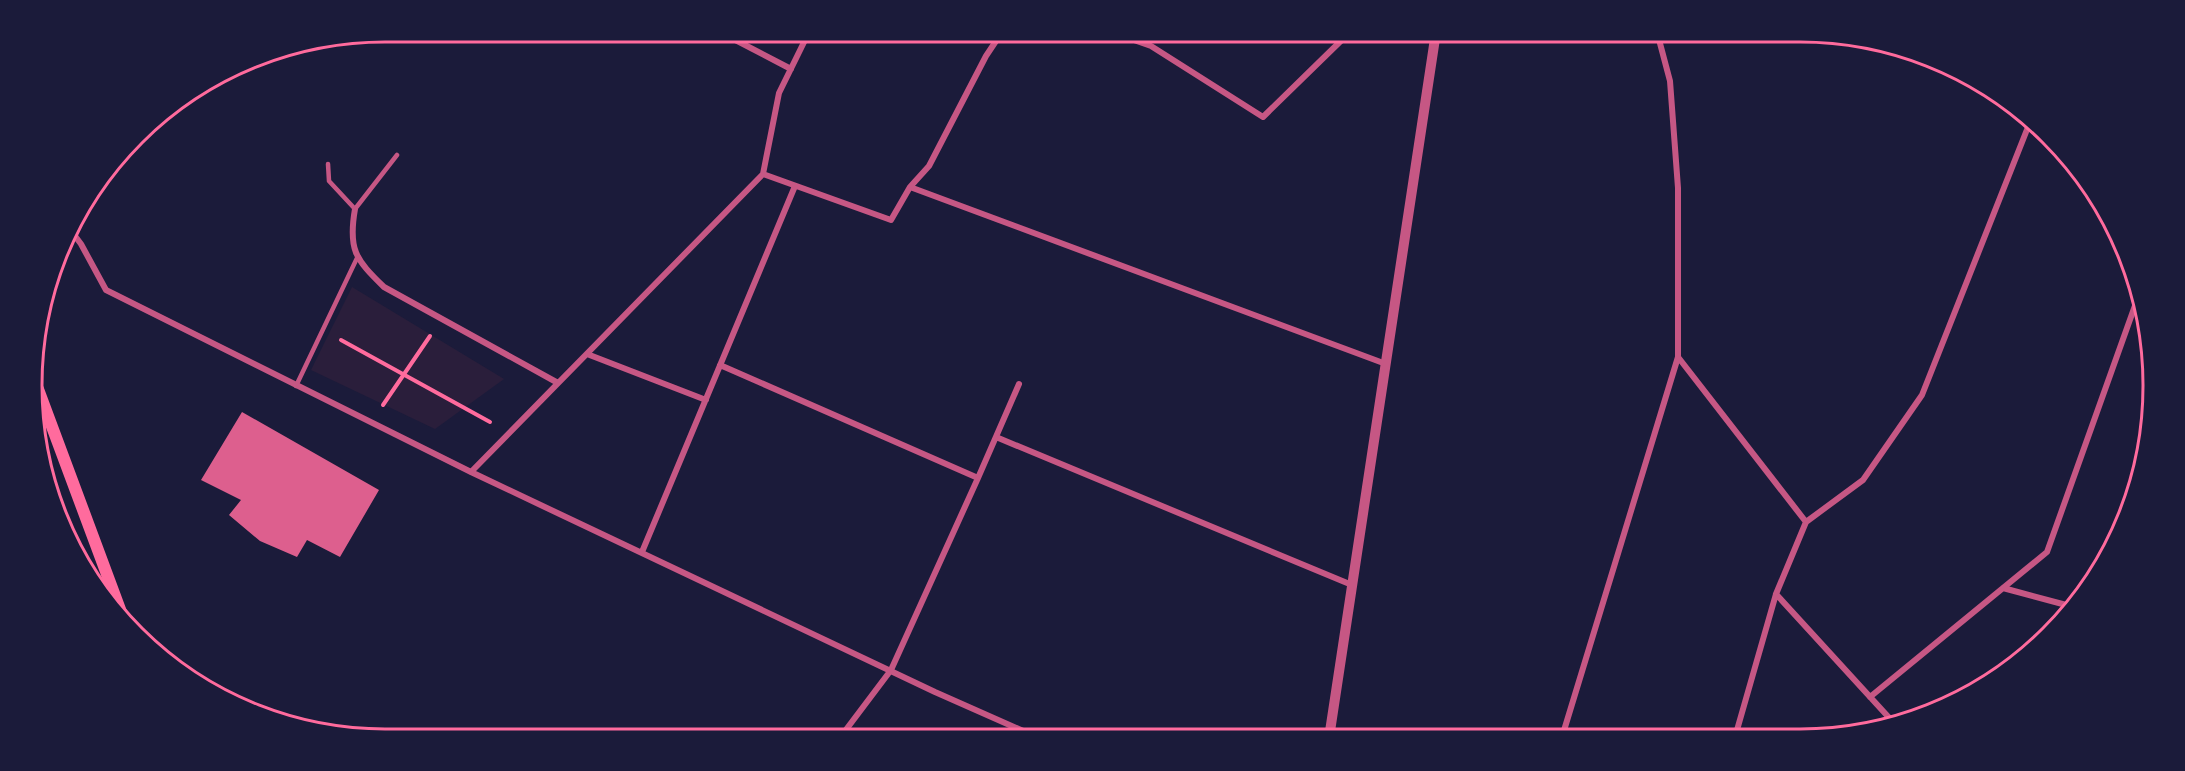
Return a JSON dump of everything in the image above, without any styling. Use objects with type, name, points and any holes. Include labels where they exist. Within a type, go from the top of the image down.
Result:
[{"type":"main road","points":[[43,402],[116,599]]},
{"type":"street","points":[[739,42],[791,69]]},
{"type":"street","points":[[471,472],[763,174],[779,93],[805,42]]},
{"type":"street","points":[[763,174],[891,220],[910,187],[929,166],[995,42]]},
{"type":"street","points":[[1140,42],[1151,46],[1263,117],[1340,42]]},
{"type":"street","points":[[1330,729],[1434,42]]},
{"type":"street","points":[[1564,729],[1678,357],[1677,177],[1670,81],[1660,42]]},
{"type":"street","points":[[1737,729],[1776,594],[1806,522],[1863,480],[1922,395],[2027,128]]},
{"type":"street","points":[[642,552],[795,186]]},
{"type":"street","points":[[910,187],[1386,364]]},
{"type":"street","points":[[355,209],[351,230],[353,248],[365,268],[384,286],[558,383]]},
{"type":"street","points":[[76,237],[106,290],[471,472],[1019,729]]},
{"type":"street","points":[[1870,697],[2047,552],[2134,309]]},
{"type":"street","points":[[587,354],[706,400]]},
{"type":"street","points":[[1678,357],[1806,522]]},
{"type":"street","points":[[720,365],[978,478]]},
{"type":"street","points":[[847,729],[891,670],[1019,384]]},
{"type":"street","points":[[996,436],[1352,585]]},
{"type":"street","points":[[2003,588],[2064,604]]},
{"type":"street","points":[[1776,594],[1888,717]]},
{"type":"lane","points":[[328,164],[329,182],[355,209],[397,155]]},
{"type":"lane","points":[[296,386],[358,256]]},
{"type":"path","points":[[371,423],[442,318]]},
{"type":"path","points":[[322,330],[510,432]]},
{"type":"shaded area","points":[[352,287],[504,379],[435,429],[311,370]]},
{"type":"building","points":[[242,412],[379,490],[340,557],[307,540],[297,557],[260,541],[229,515],[241,500],[201,480]]}]
